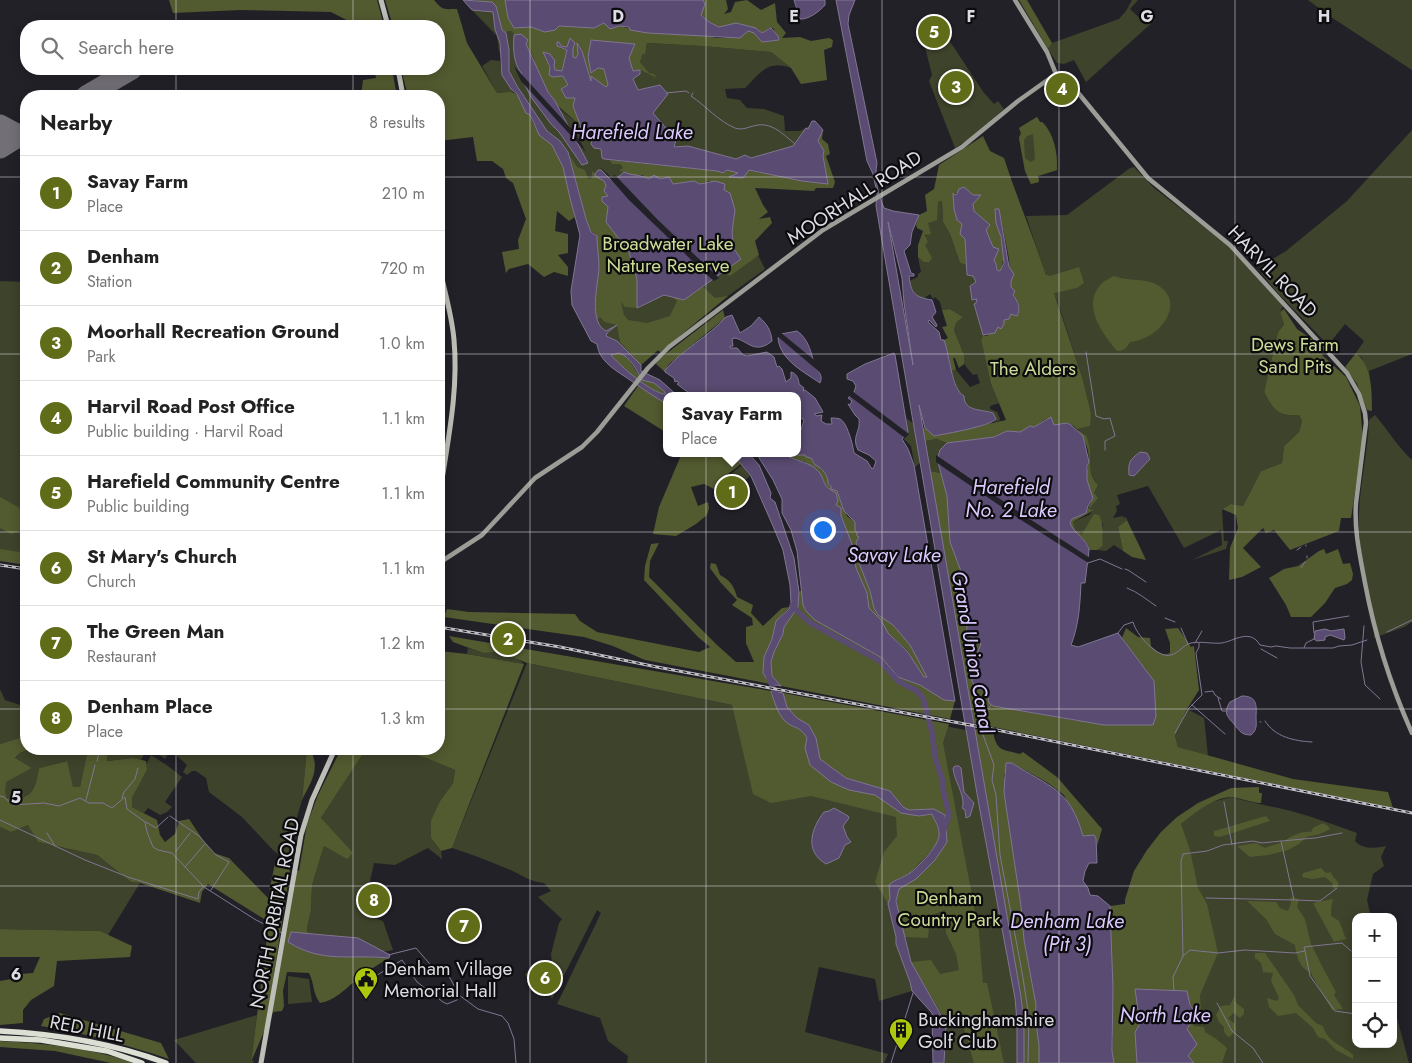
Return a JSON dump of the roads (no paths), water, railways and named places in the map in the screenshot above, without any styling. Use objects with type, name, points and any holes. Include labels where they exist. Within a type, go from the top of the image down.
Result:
[{"type":"highway","name":"RED HILL","points":[[0,1031],[56,1035],[88,1040],[166,1063]]},
{"type":"highway","name":"RED HILL","points":[[0,1038],[40,1040],[107,1051],[142,1063]]},
{"type":"main road","points":[[381,0],[386,20]]},
{"type":"main road","points":[[399,75],[402,90]]},
{"type":"main road","points":[[445,294],[454,338],[455,367],[454,390],[445,456]]},
{"type":"main road","name":"NORTH ORBITAL ROAD","points":[[261,1061],[303,826],[312,800],[332,755]]},
{"type":"street","name":"HARVIL ROAD","points":[[1015,0],[1047,52],[1056,74],[1075,89],[1148,178],[1230,245],[1251,266],[1347,373],[1359,394],[1365,414],[1365,434],[1355,516],[1358,550],[1375,633],[1386,669],[1411,732]]},
{"type":"street","name":"MOORHALL ROAD","points":[[445,560],[482,535],[535,478],[582,447],[597,432],[648,368],[669,347],[823,230],[962,147],[1018,101],[1056,74]]},
{"type":"water","points":[[463,0],[492,2],[496,6],[502,30],[506,33],[509,50],[509,71],[547,131],[560,141],[568,152],[586,219],[591,232],[597,236],[599,268],[595,302],[597,320],[606,331],[617,325],[606,336],[617,341],[641,365],[641,371],[660,380],[674,392],[665,392],[654,383],[642,380],[633,364],[623,355],[619,353],[611,355],[621,366],[644,384],[663,393],[663,401],[605,361],[598,350],[597,344],[591,341],[572,305],[571,291],[580,235],[563,167],[552,145],[539,135],[530,115],[526,113],[517,94],[511,89],[502,75],[500,43],[495,29],[493,12],[472,10]]},
{"type":"water","points":[[505,0],[703,0],[705,4],[701,15],[709,22],[719,27],[736,23],[756,28],[760,32],[765,32],[771,28],[779,40],[762,42],[754,33],[748,31],[740,38],[648,33],[630,30],[629,27],[619,26],[610,29],[604,23],[594,28],[559,26],[555,30],[545,32],[531,27],[514,28],[508,18]]},
{"type":"water","points":[[794,0],[825,0],[825,5],[814,15],[800,19]]},
{"type":"water","points":[[836,0],[855,0],[849,15],[848,24],[877,163],[876,181],[882,203],[884,208],[893,211],[919,215],[912,232],[910,245],[904,251],[911,273],[914,274],[914,276],[909,276],[912,290],[917,296],[932,300],[936,312],[932,317],[937,325],[936,327],[929,320],[928,322],[939,332],[941,340],[944,340],[956,386],[964,396],[967,405],[974,409],[993,413],[996,419],[977,427],[934,436],[925,428],[919,405],[1021,997],[1024,1022],[1024,1063],[1017,1063],[1015,998],[979,805],[876,206],[877,193],[873,174],[867,161]],"holes":[[[888,222],[902,278],[904,303],[913,365]]]},
{"type":"water","points":[[521,34],[528,40],[526,44],[548,92],[555,101],[588,163],[582,165],[531,97],[520,75],[522,74],[514,55],[514,35]]},
{"type":"water","name":"Harefield Lake","points":[[570,38],[575,43],[573,57],[576,58],[578,54],[577,43],[582,51],[591,81],[591,76],[606,87],[608,85],[604,69],[598,68],[591,73],[588,57],[591,40],[635,44],[629,58],[633,71],[640,70],[640,74],[633,79],[638,90],[660,85],[668,94],[653,113],[676,140],[674,147],[688,146],[736,159],[745,155],[751,158],[793,146],[806,128],[808,129],[812,121],[815,121],[823,130],[818,141],[824,151],[823,156],[828,184],[802,181],[749,170],[743,178],[729,177],[738,173],[727,170],[723,173],[602,158],[601,149],[594,148],[591,144],[593,137],[601,135],[602,131],[596,128],[585,132],[581,131],[573,106],[575,98],[566,98],[561,89],[568,85],[563,76],[553,77],[549,75],[550,67],[543,52],[550,54],[555,61],[555,70],[562,71],[567,50],[557,46],[557,42],[561,46],[567,47]]},
{"type":"water","points":[[598,170],[601,170],[611,180],[624,172],[649,179],[654,175],[660,179],[669,177],[673,184],[694,181],[700,184],[715,181],[725,184],[724,190],[730,193],[735,210],[732,232],[734,249],[741,259],[684,300],[664,295],[637,308],[637,279],[629,252],[606,222],[608,207],[602,201],[602,197],[608,196],[604,191],[606,186],[604,181],[595,176]]},
{"type":"water","points":[[964,187],[973,195],[981,195],[973,204],[974,211],[990,225],[986,230],[993,247],[999,249],[994,260],[997,270],[1000,271],[1004,263],[1001,237],[996,223],[995,209],[999,209],[1009,267],[1014,274],[1011,287],[1015,291],[1013,295],[1019,311],[1017,316],[1011,314],[1009,319],[1004,320],[1001,329],[998,327],[995,333],[983,335],[974,304],[977,299],[972,300],[970,286],[976,282],[973,276],[967,275],[965,239],[960,234],[962,224],[957,220],[954,209],[953,193],[957,194],[959,189]]},
{"type":"water","name":"Savay Lake","points":[[732,315],[740,333],[751,326],[759,317],[764,322],[771,334],[772,341],[761,347],[756,347],[735,338],[732,339],[733,346],[730,346],[730,348],[737,348],[743,355],[747,356],[767,352],[774,357],[777,367],[779,366],[782,369],[786,382],[791,378],[791,372],[794,374],[798,378],[799,384],[804,388],[803,391],[805,390],[815,398],[823,412],[814,414],[817,416],[822,415],[821,421],[826,424],[832,424],[831,418],[843,421],[854,453],[867,461],[872,469],[876,461],[858,450],[856,445],[859,419],[848,404],[850,405],[852,401],[848,398],[854,392],[856,386],[853,381],[847,379],[847,374],[865,364],[894,353],[908,432],[902,439],[914,465],[955,701],[944,700],[920,685],[898,677],[882,658],[815,620],[806,611],[803,605],[797,551],[791,530],[782,513],[782,499],[759,457],[789,457],[807,464],[820,473],[827,487],[836,493],[838,501],[836,505],[841,508],[841,516],[854,549],[856,568],[867,593],[869,608],[881,620],[888,633],[907,651],[924,677],[927,677],[910,645],[893,625],[878,615],[874,608],[870,591],[859,563],[856,542],[859,537],[855,530],[855,522],[844,511],[837,491],[831,489],[827,478],[820,468],[815,465],[811,458],[801,455],[801,430],[804,420],[801,418],[801,392],[688,392],[665,372],[672,363],[726,317]]},
{"type":"water","points":[[797,331],[804,338],[809,348],[815,368],[820,375],[820,383],[800,370],[783,353],[778,338],[781,334]]},
{"type":"water","name":"Harefield No. 2 Lake","points":[[1051,417],[1054,425],[1067,423],[1083,436],[1089,462],[1087,466],[1087,480],[1093,498],[1086,513],[1072,519],[1070,523],[1086,543],[1089,550],[1085,583],[1081,583],[1080,607],[1071,645],[1078,647],[1118,633],[1154,681],[1156,716],[1153,725],[1104,725],[993,706],[989,703],[988,697],[983,690],[979,689],[972,682],[972,673],[968,661],[977,654],[981,644],[977,639],[966,635],[967,627],[963,603],[962,574],[950,542],[947,496],[938,457],[940,450],[947,443],[994,437],[1007,431],[1020,432],[1030,426],[1034,427]]},
{"type":"water","points":[[1140,452],[1147,453],[1150,459],[1134,476],[1129,475],[1130,461]]},
{"type":"water","points":[[735,457],[752,457],[759,465],[771,493],[770,498],[775,502],[794,558],[799,592],[798,607],[784,627],[771,662],[772,676],[781,686],[770,684],[763,673],[764,657],[772,639],[776,621],[789,609],[791,603],[790,585],[783,550],[751,476]]},
{"type":"water","points":[[1325,629],[1331,631],[1344,629],[1344,640],[1330,635],[1325,637],[1325,640],[1317,641],[1314,639],[1315,631]]},
{"type":"water","points":[[771,691],[783,693],[787,707],[797,718],[809,725],[816,738],[820,759],[846,778],[890,791],[903,807],[909,810],[934,809],[945,815],[947,842],[935,860],[916,879],[899,889],[896,901],[911,962],[946,1024],[944,1063],[933,1063],[932,1013],[912,991],[896,944],[888,904],[890,898],[889,885],[914,870],[937,843],[939,833],[932,814],[919,816],[901,813],[875,795],[849,790],[831,782],[810,765],[805,748],[807,738],[802,731],[783,718],[776,707]]},
{"type":"water","points":[[1242,696],[1250,697],[1256,704],[1256,726],[1255,731],[1251,735],[1241,732],[1229,719],[1226,712],[1230,702]]},
{"type":"water","name":"Denham Lake (Pit 3)","points":[[1006,763],[1012,763],[1056,790],[1071,807],[1083,836],[1094,835],[1096,838],[1097,863],[1089,863],[1083,881],[1090,895],[1098,896],[1110,906],[1113,989],[1112,1051],[1114,1063],[1039,1063],[1039,1045],[1035,1017],[1036,1005],[1024,940],[1021,906],[1004,792]]},
{"type":"water","points":[[955,766],[961,768],[964,792],[974,803],[970,816],[966,818],[965,810],[962,808],[962,796],[954,773],[953,768]]},
{"type":"water","points":[[834,808],[849,818],[843,826],[851,842],[845,845],[839,858],[826,864],[819,859],[812,846],[813,832],[824,812]]},
{"type":"water","points":[[291,932],[358,938],[390,955],[389,958],[325,956],[301,949],[288,942]]},
{"type":"water","name":"North Lake","points":[[1135,989],[1187,991],[1190,1005],[1197,1014],[1187,1029],[1197,1044],[1188,1056],[1194,1063],[1137,1063],[1135,1032],[1140,1024]]},
{"type":"waterway","points":[[666,93],[686,91],[689,93]]},
{"type":"waterway","points":[[693,93],[691,96],[729,125],[741,129],[758,125],[769,126],[778,130],[795,144]]},
{"type":"waterway","points":[[1086,352],[1096,416],[1104,419],[1110,418],[1115,436],[1105,441],[1105,450]]},
{"type":"waterway","points":[[1297,550],[1301,547]]},
{"type":"waterway","points":[[1088,563],[1100,559],[1122,569]]},
{"type":"waterway","points":[[1301,568],[1305,562]]},
{"type":"waterway","points":[[1125,569],[1146,582]]},
{"type":"waterway","points":[[1127,588],[1156,606]]},
{"type":"waterway","points":[[792,606],[809,622],[880,661],[898,681],[917,691],[923,698],[949,815],[943,832]]},
{"type":"waterway","points":[[1314,633],[1313,622],[1349,616]]},
{"type":"waterway","points":[[1165,618],[1175,622]]},
{"type":"waterway","points":[[1387,632],[1412,620]]},
{"type":"waterway","points":[[1118,633],[1124,625],[1133,622],[1143,639],[1154,649],[1165,655],[1174,654],[1191,643],[1222,643],[1247,636],[1252,637],[1260,645],[1290,648],[1333,648],[1367,640]]},
{"type":"waterway","points":[[1364,626],[1361,662],[1365,685],[1380,699]]},
{"type":"waterway","points":[[1181,628],[1188,644]]},
{"type":"waterway","points":[[1195,643],[1202,631]]},
{"type":"waterway","points":[[1304,648],[1306,643],[1314,639]]},
{"type":"waterway","points":[[1175,733],[1189,708],[1202,695],[1196,653],[1199,643]]},
{"type":"waterway","points":[[1261,649],[1277,658]]},
{"type":"waterway","points":[[769,678],[777,698]]},
{"type":"waterway","points":[[1205,692],[1213,691],[1221,699]]},
{"type":"waterway","points":[[1218,698],[1222,711],[1227,711]]},
{"type":"waterway","name":"Grand Union Canal","points":[[991,705],[978,721],[994,765],[992,780],[996,795],[1000,855],[1029,1017],[1028,1063]]},
{"type":"waterway","points":[[1192,705],[1225,734]]},
{"type":"waterway","points":[[1265,721],[1274,731],[1286,737],[1298,741],[1312,742]]},
{"type":"waterway","points":[[97,761],[98,755]]},
{"type":"waterway","points":[[86,800],[95,765]]},
{"type":"waterway","points":[[122,798],[124,792],[135,779],[138,768]]},
{"type":"waterway","points":[[0,796],[13,805],[44,803],[59,806],[80,798],[89,803],[103,803],[112,808],[125,797],[127,809],[145,822],[153,847],[172,853],[204,887],[256,920],[282,933]]},
{"type":"waterway","points":[[1224,802],[1232,845]]},
{"type":"waterway","points":[[170,816],[199,836],[216,855],[229,862],[211,890]]},
{"type":"waterway","points":[[146,822],[156,828],[168,817]]},
{"type":"waterway","points":[[0,820],[85,860],[128,877],[198,899],[199,892],[203,887]]},
{"type":"waterway","points":[[47,833],[55,846]]},
{"type":"waterway","points":[[176,851],[190,833]]},
{"type":"waterway","points":[[1281,841],[1342,833]]},
{"type":"waterway","points":[[1183,956],[1181,861],[1183,854],[1207,851],[1223,845],[1253,841],[1262,843],[1281,841],[1294,900],[1206,898]]},
{"type":"waterway","points":[[185,867],[205,844]]},
{"type":"waterway","points":[[1295,900],[1320,901],[1337,888]]},
{"type":"waterway","points":[[1174,990],[1173,977],[1183,956],[1190,950],[1218,953],[1245,950],[1295,953],[1305,951],[1304,947],[1342,943],[1351,951]]},
{"type":"waterway","points":[[388,955],[416,948],[435,970],[444,972],[450,978],[459,995],[478,1009],[502,1016],[508,1023],[514,1039],[516,1063]]},
{"type":"waterway","points":[[1305,951],[1310,976],[1335,1011],[1352,1013]]},
{"type":"waterway","points":[[374,977],[402,960],[417,982],[443,1002],[447,1004],[457,1000],[459,996]]},
{"type":"waterway","points":[[891,1063],[913,993]]},
{"type":"waterway","points":[[1217,1003],[1232,1031],[1253,1048],[1263,1063]]},
{"type":"railway","points":[[0,565],[20,568]]},
{"type":"railway","points":[[445,628],[560,647],[657,667],[992,729],[1412,813]]},
{"type":"place","name":"Harefield Community Centre","points":[[934,32]]},
{"type":"place","name":"Moorhall Recreation Ground","points":[[956,87]]},
{"type":"place","name":"Harvil Road Post Office","points":[[1062,89]]},
{"type":"place","name":"Savay Farm","points":[[732,492]]},
{"type":"place","name":"Denham","points":[[508,639]]},
{"type":"place","name":"Denham Place","points":[[374,900]]},
{"type":"place","name":"The Green Man","points":[[464,926]]},
{"type":"place","name":"St Mary's Church","points":[[545,978]]},
{"type":"place","name":"Denham Village Memorial Hall","points":[[366,1000]]},
{"type":"place","name":"Buckinghamshire Golf Club","points":[[901,1051]]},
{"type":"park label","name":"Broadwater Lake Nature Reserve","points":[[668,254]]},
{"type":"park label","name":"Dews Farm Sand Pits","points":[[1295,355]]},
{"type":"park label","name":"The Alders","points":[[1033,368]]},
{"type":"park label","name":"Denham Country Park","points":[[949,908]]}]
